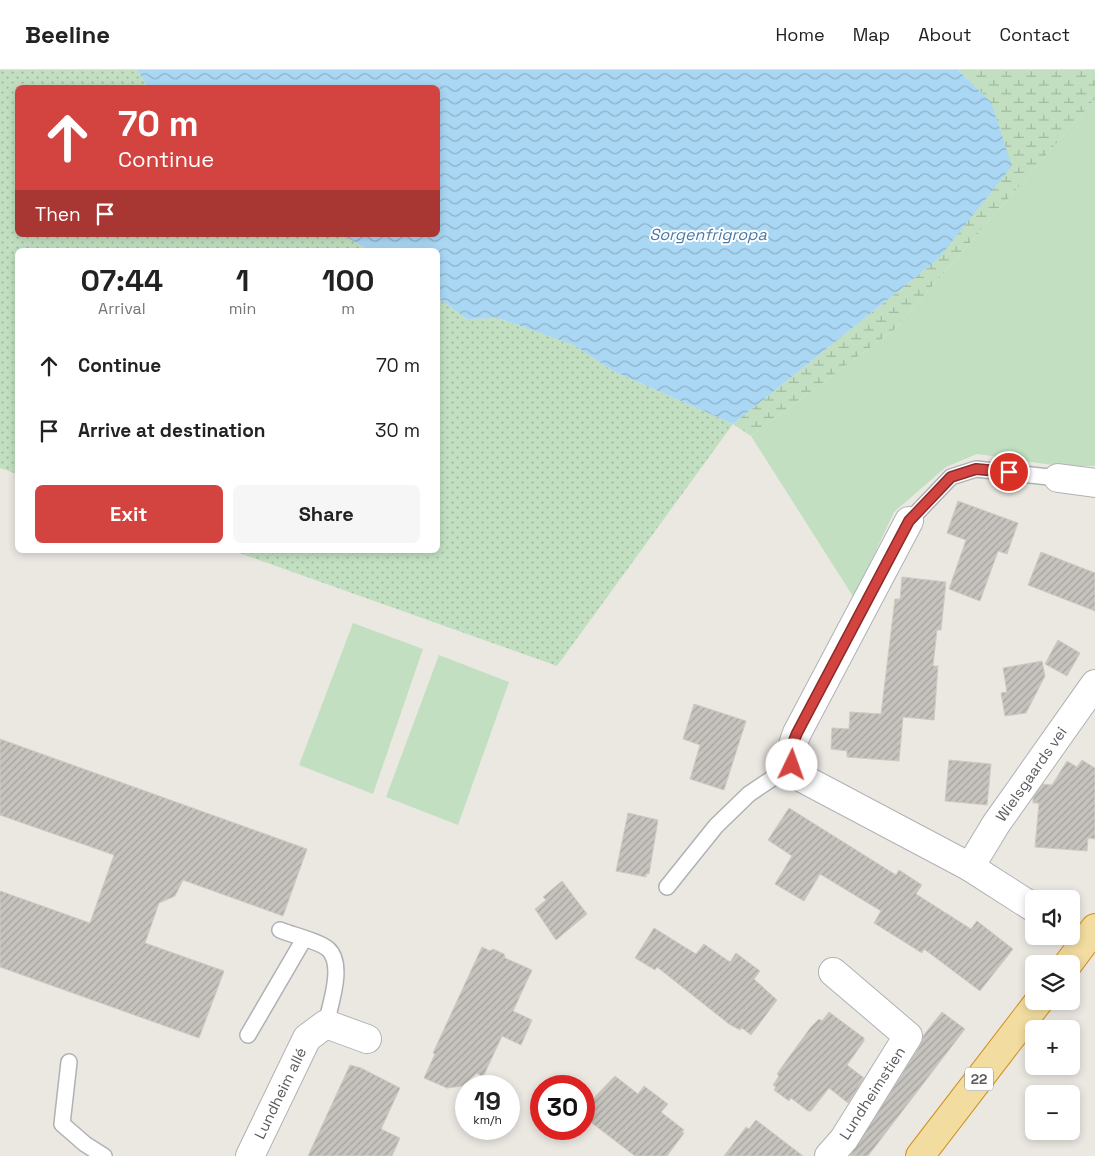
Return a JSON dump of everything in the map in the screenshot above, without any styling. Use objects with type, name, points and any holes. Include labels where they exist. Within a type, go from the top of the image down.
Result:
[{"type":"highway","name":"22","points":[[920,1156],[1032,1010]]},
{"type":"street","points":[[1058,478],[1095,483]]},
{"type":"street","points":[[909,521],[797,733],[791,748],[792,765],[802,778],[970,867],[1025,902]]},
{"type":"street","name":"Wielsgaards vei","points":[[970,867],[996,824],[1095,684]]},
{"type":"street","name":"Lundheimstien","points":[[829,1156],[844,1139],[908,1036],[833,972]]},
{"type":"street","points":[[326,1024],[367,1039]]},
{"type":"street","name":"Lundheim allé","points":[[250,1156],[307,1038],[326,1024]]},
{"type":"lane","points":[[909,521],[951,477],[976,469],[1058,478]]},
{"type":"lane","points":[[667,887],[716,826],[749,794],[792,765]]},
{"type":"lane","points":[[280,930],[328,949],[336,964],[335,987],[326,1024]]},
{"type":"lane","points":[[248,1035],[304,939]]},
{"type":"lane","points":[[69,1062],[62,1124],[85,1144],[104,1156]]},
{"type":"green space","points":[[0,70],[137,70],[147,85],[15,85],[15,237],[346,237],[366,248],[15,248],[15,473],[0,468]]},
{"type":"green space","points":[[958,70],[1095,70],[1095,99],[895,329],[751,436],[733,424],[938,259],[991,102]]},
{"type":"green space","points":[[1095,99],[1095,466],[1059,466],[977,454],[946,467],[894,512],[854,598],[751,436],[895,329]]},
{"type":"green space","points":[[440,299],[467,319],[498,318],[575,345],[613,371],[733,424],[557,666],[239,553],[440,553]]},
{"type":"green space","points":[[353,623],[423,649],[373,794],[299,765]]},
{"type":"green space","points":[[439,655],[509,682],[458,825],[386,797]]},
{"type":"water","name":"Sorgenfrigropa","points":[[137,70],[958,70],[991,102],[1012,166],[938,259],[733,424],[613,371],[574,345],[498,318],[467,319],[440,299],[440,248],[366,248],[346,237],[440,237],[440,85],[147,85]]},
{"type":"building","points":[[958,501],[1018,523],[1007,554],[998,551],[980,601],[949,589],[966,540],[947,533]]},
{"type":"building","points":[[1041,552],[1095,573],[1095,611],[1028,585]]},
{"type":"building","points":[[902,577],[946,582],[941,630],[937,630],[933,666],[938,666],[934,720],[903,717],[899,761],[847,757],[847,751],[831,749],[832,728],[849,729],[850,712],[881,714],[895,599],[900,599]]},
{"type":"building","points":[[1058,640],[1080,653],[1067,676],[1045,664]]},
{"type":"building","points":[[1042,661],[1045,676],[1026,713],[1005,716],[1001,693],[1007,692],[1003,668]]},
{"type":"building","points":[[694,704],[746,721],[724,790],[690,779],[700,745],[683,739]]},
{"type":"building","points":[[0,739],[307,849],[283,916],[183,880],[175,896],[159,903],[145,943],[224,971],[199,1038],[0,967],[0,891],[90,923],[114,855],[0,815]]},
{"type":"building","points":[[949,760],[991,764],[987,805],[945,801]]},
{"type":"building","points":[[1082,760],[1095,768],[1095,839],[1088,838],[1087,851],[1035,847],[1039,803],[1033,803],[1033,798],[1043,784],[1052,785],[1067,761],[1077,767]]},
{"type":"building","points":[[789,808],[896,875],[899,870],[922,885],[916,894],[971,929],[977,921],[1013,949],[980,991],[924,949],[922,953],[874,923],[881,911],[820,874],[804,901],[775,884],[792,856],[768,840]]},
{"type":"building","points":[[628,813],[658,820],[649,874],[646,874],[646,877],[616,871]]},
{"type":"building","points":[[562,881],[587,914],[556,940],[535,909],[546,900],[543,897]]},
{"type":"building","points":[[654,928],[696,954],[704,944],[730,962],[736,953],[760,971],[754,979],[777,1000],[751,1035],[742,1028],[740,1030],[729,1024],[657,967],[655,970],[635,958]]},
{"type":"building","points":[[482,947],[504,954],[505,958],[532,970],[513,1011],[532,1020],[521,1045],[502,1036],[484,1075],[477,1073],[475,1075],[455,1075],[455,1087],[447,1088],[424,1078],[435,1054],[433,1053]]},
{"type":"building","points":[[829,1012],[864,1038],[864,1041],[847,1065],[864,1078],[848,1103],[829,1088],[811,1111],[808,1111],[791,1098],[789,1101],[774,1090],[776,1087],[773,1085],[779,1076],[777,1074],[811,1027],[819,1019],[822,1021]]},
{"type":"building","points":[[942,1012],[965,1029],[868,1156],[850,1156],[921,1044],[923,1036]]},
{"type":"building","points":[[350,1065],[361,1068],[400,1088],[381,1129],[400,1138],[392,1156],[308,1156]]},
{"type":"building","points":[[615,1076],[638,1094],[644,1086],[668,1104],[661,1112],[684,1130],[682,1132],[684,1133],[667,1156],[635,1156],[595,1125],[595,1097]]},
{"type":"building","points":[[756,1120],[803,1156],[724,1156],[746,1127],[749,1129]]},
{"type":"route","points":[[792,765],[791,748],[797,733],[909,521],[951,477],[976,469],[1009,472]]}]
